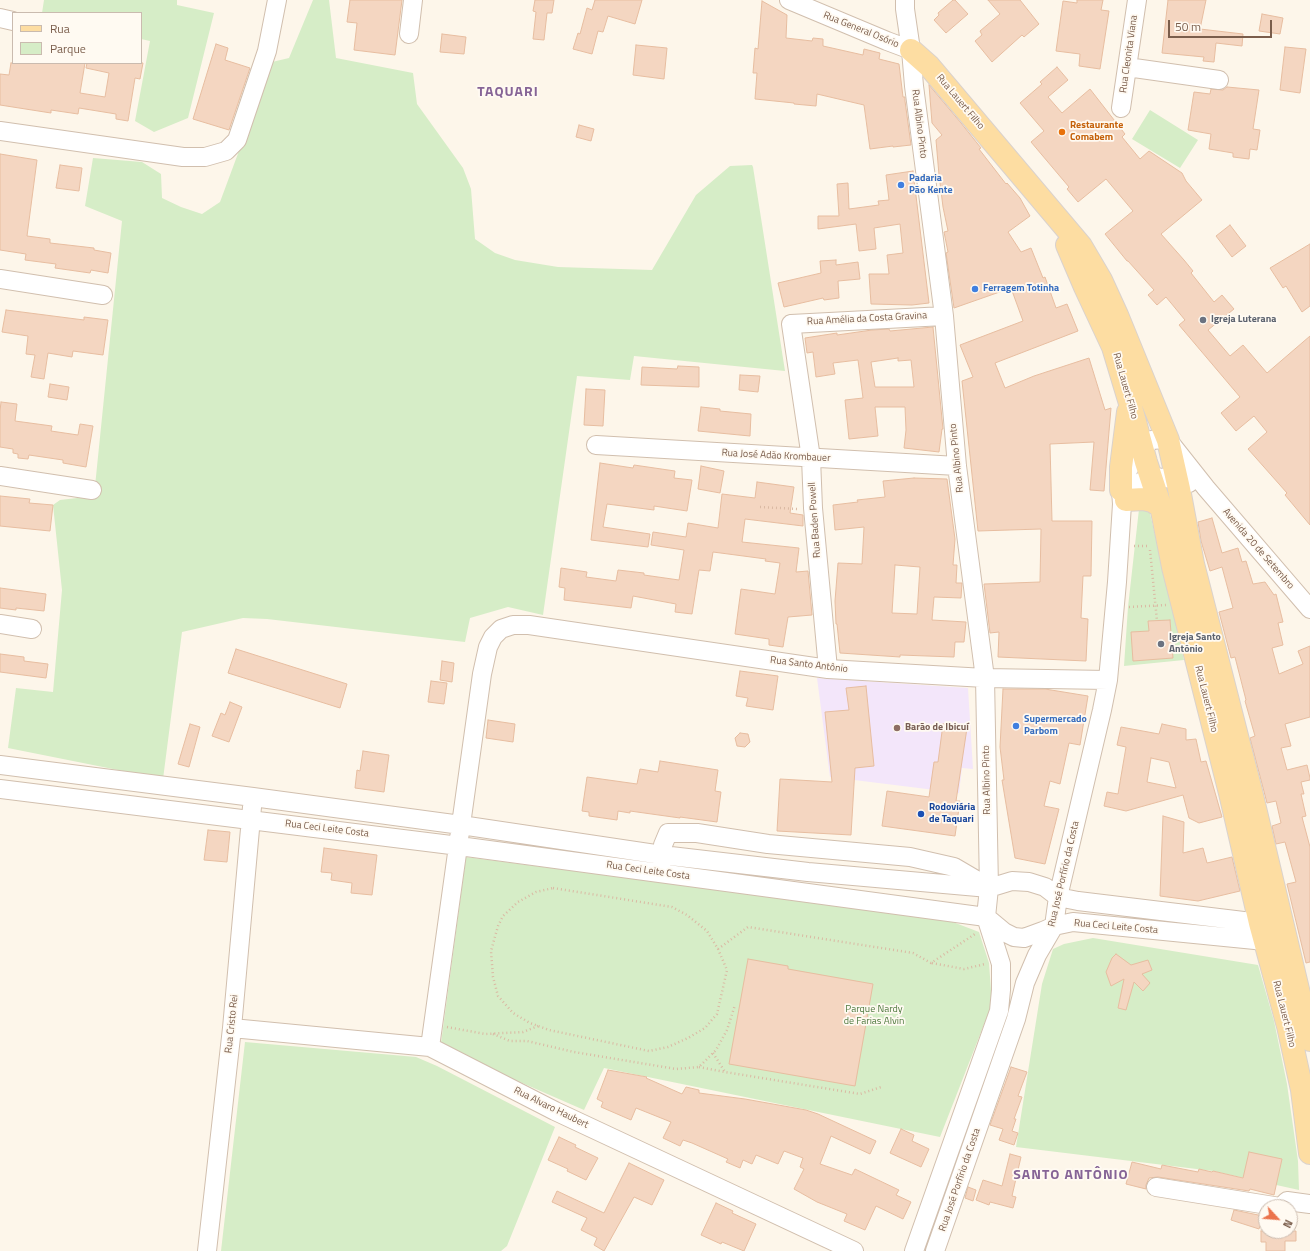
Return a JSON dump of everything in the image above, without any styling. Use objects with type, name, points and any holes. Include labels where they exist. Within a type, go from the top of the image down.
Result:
[{"type":"main road","name":"Rua Lauert Filho","points":[[911,50],[929,66],[1053,211],[1085,287],[1113,347],[1139,396],[1168,440],[1177,479],[1183,566],[1240,840],[1262,932],[1304,1030]]},
{"type":"main road","name":"Rua Lauert Filho","points":[[1139,396],[1142,448],[1160,506],[1168,543],[1183,566],[1261,836],[1280,916],[1304,1030],[1302,1090],[1310,1153]]},
{"type":"main road","points":[[1139,396],[1122,467],[1123,498],[1144,499],[1152,501],[1160,506]]},
{"type":"main road","points":[[1240,840],[1261,836]]},
{"type":"street","points":[[0,131],[183,158],[205,158],[226,151],[237,140],[240,132],[267,51],[277,0]]},
{"type":"street","points":[[409,34],[413,0]]},
{"type":"street","name":"Rua General Osório","points":[[789,0],[911,50]]},
{"type":"street","name":"Rua Albino Pinto","points":[[905,0],[914,86],[944,316],[957,466],[985,678],[989,888],[982,924]]},
{"type":"street","name":"Rua Cleonita Viana","points":[[1121,108],[1137,0]]},
{"type":"street","points":[[0,18],[12,21]]},
{"type":"street","points":[[1127,67],[1219,80]]},
{"type":"street","points":[[0,279],[103,295]]},
{"type":"street","name":"Rua Amélia da Costa Gravina","points":[[791,324],[944,316]]},
{"type":"street","name":"Rua Baden Powell","points":[[791,324],[811,458],[813,508],[828,669]]},
{"type":"street","points":[[1142,448],[1152,440],[1168,440]]},
{"type":"street","name":"Avenida 20 de Setembro","points":[[1168,440],[1206,488],[1310,609]]},
{"type":"street","name":"Rua José Adão Krombauer","points":[[596,446],[957,466]]},
{"type":"street","name":"Rua José Porfírio da Costa","points":[[935,1251],[1016,1019],[1025,983],[1037,955],[1054,926],[1058,897],[1108,680],[1123,498],[1129,468],[1142,448]]},
{"type":"street","points":[[0,476],[92,490]]},
{"type":"street","points":[[1123,498],[1141,482],[1152,477],[1177,479],[1206,488]]},
{"type":"street","points":[[0,624],[32,629]]},
{"type":"street","name":"Rua Santo Antônio","points":[[461,825],[482,674],[488,647],[493,637],[501,629],[513,625],[529,625],[828,669],[985,678],[1108,680]]},
{"type":"street","name":"Rua Ceci Leite Costa","points":[[0,765],[461,825],[662,855],[808,872],[989,888],[1012,880],[1029,882],[1045,888],[1058,897],[1262,932]]},
{"type":"street","name":"Rua Ceci Leite Costa","points":[[0,789],[459,846],[660,873],[982,924],[1014,937],[1024,938],[1043,932],[1054,926],[1073,922],[1262,932]]},
{"type":"street","name":"Rua Cristo Rei","points":[[207,1251],[232,1028],[253,797]]},
{"type":"street","points":[[430,1047],[461,825]]},
{"type":"street","name":"Rua Ceci Leite Costa","points":[[662,855],[663,845],[668,833],[697,833],[768,844],[910,857],[954,867],[989,888]]},
{"type":"street","points":[[660,873],[662,855]]},
{"type":"street","points":[[1262,932],[1280,916]]},
{"type":"street","name":"Rua José Porfírio da Costa","points":[[914,1251],[999,1011],[1001,964],[982,924]]},
{"type":"street","name":"Rua Alvaro Haubert","points":[[232,1028],[430,1047],[555,1111],[854,1251]]},
{"type":"street","points":[[1156,1187],[1258,1203]]},
{"type":"street","points":[[1298,1202],[1310,1204]]},
{"type":"path","points":[[760,507],[798,509],[813,508]]},
{"type":"path","points":[[1157,621],[1150,546],[1168,543]]},
{"type":"path","points":[[1129,600],[1128,607],[1155,605]]},
{"type":"path","points":[[553,888],[672,907],[687,915],[706,931],[718,949],[727,970],[718,1014],[705,1028],[668,1047],[648,1051],[549,1030],[530,1023],[514,1013],[498,996],[493,977],[491,951],[498,926],[503,916],[518,902],[536,892],[553,888]]},
{"type":"path","points":[[931,963],[982,924]]},
{"type":"path","points":[[718,949],[748,927],[913,953],[931,963],[964,969],[988,963]]},
{"type":"path","points":[[699,1067],[716,1050],[727,1030],[735,1005]]},
{"type":"path","points":[[434,1025],[485,1034],[523,1032],[539,1026]]},
{"type":"path","points":[[493,1034],[510,1041],[527,1041],[574,1052],[676,1069],[699,1067],[860,1094],[881,1087]]},
{"type":"path","points":[[713,1053],[725,1072]]},
{"type":"shaded area","name":"Barão de Ibicuí","points":[[817,678],[968,688],[973,769],[962,768],[959,793],[830,777]]},
{"type":"green space","points":[[44,0],[177,0],[177,5],[214,13],[188,118],[154,132],[135,121],[150,41],[142,39],[142,12],[42,12]]},
{"type":"green space","points":[[313,0],[329,0],[336,58],[413,73],[417,104],[463,168],[471,189],[475,239],[495,253],[515,260],[558,267],[652,270],[696,195],[730,166],[752,165],[785,371],[634,356],[630,380],[577,376],[543,615],[508,607],[470,618],[465,642],[267,619],[243,618],[182,632],[163,779],[8,748],[16,688],[53,692],[62,590],[53,505],[60,500],[94,496],[122,221],[85,206],[93,158],[142,162],[161,174],[162,198],[181,207],[202,214],[220,202],[272,62],[289,58]]},
{"type":"green space","points":[[1150,110],[1198,140],[1180,168],[1132,139]]},
{"type":"green space","points":[[1139,509],[1149,509],[1184,660],[1124,666],[1128,607]]},
{"type":"green space","name":"Parque Nardy de Farias Alvin","points":[[466,857],[945,919],[979,932],[989,963],[992,1004],[940,1137],[604,1068],[584,1110],[458,1055],[441,1043]]},
{"type":"green space","points":[[1093,938],[1258,965],[1274,1021],[1287,1084],[1298,1161],[1299,1190],[1213,1171],[1016,1147],[1042,984],[1053,949],[1064,944]]},
{"type":"green space","points":[[245,1042],[416,1057],[437,1066],[555,1127],[507,1246],[501,1251],[221,1251]]},
{"type":"building","points":[[350,0],[402,0],[395,55],[354,50],[357,23],[347,22]]},
{"type":"building","points":[[535,0],[554,0],[552,13],[547,13],[544,40],[533,39],[536,12],[533,11]]},
{"type":"building","points":[[595,0],[642,0],[635,24],[608,16],[603,32],[598,31],[592,54],[573,49],[578,33],[580,34],[587,8],[592,10]]},
{"type":"building","points":[[953,0],[955,0],[968,14],[946,33],[934,20],[939,15],[938,13]]},
{"type":"building","points":[[988,0],[1020,0],[1039,24],[1024,37],[1022,35],[992,62],[975,41],[982,35],[980,31],[1000,14]]},
{"type":"building","points":[[1077,0],[1103,0],[1101,10],[1109,11],[1100,69],[1079,66],[1080,54],[1056,51],[1063,1],[1077,3]]},
{"type":"building","points":[[1168,0],[1206,0],[1200,29],[1243,34],[1242,46],[1216,43],[1214,62],[1203,61],[1204,57],[1162,53]]},
{"type":"building","points":[[762,1],[787,15],[786,38],[812,41],[813,38],[823,39],[823,46],[863,55],[864,49],[880,53],[879,59],[899,64],[911,145],[870,149],[864,105],[817,94],[816,106],[755,99],[757,73],[753,73],[755,48],[758,49]]},
{"type":"building","points":[[1262,14],[1283,18],[1280,34],[1259,31]]},
{"type":"building","points":[[442,34],[466,37],[464,54],[440,52]]},
{"type":"building","points":[[216,44],[228,48],[225,60],[250,68],[229,130],[193,119]]},
{"type":"building","points":[[636,45],[667,48],[664,79],[633,75]]},
{"type":"building","points":[[1285,47],[1306,49],[1300,93],[1280,90]]},
{"type":"building","points":[[11,63],[85,64],[80,93],[105,97],[109,73],[86,68],[87,64],[143,63],[140,79],[135,78],[128,121],[116,119],[116,114],[79,108],[78,114],[51,110],[51,113],[0,105],[0,74],[9,75]]},
{"type":"building","points":[[1057,67],[1068,80],[1048,97],[1062,113],[1090,89],[1125,134],[1122,137],[1140,159],[1149,151],[1182,173],[1186,181],[1202,200],[1161,234],[1193,271],[1191,273],[1214,302],[1222,295],[1234,309],[1208,330],[1230,356],[1243,345],[1267,373],[1310,336],[1310,525],[1285,495],[1287,493],[1248,449],[1267,432],[1254,416],[1236,431],[1221,413],[1240,397],[1179,325],[1185,320],[1166,297],[1157,305],[1148,295],[1154,290],[1127,261],[1105,234],[1133,211],[1106,179],[1078,202],[1067,189],[1069,187],[1031,142],[1044,131],[1020,103],[1042,84],[1040,82]]},
{"type":"building","points":[[929,85],[981,148],[979,149],[1006,184],[1007,183],[1020,198],[1030,216],[1008,232],[1021,252],[1031,248],[1043,278],[1045,277],[1056,308],[1067,304],[1078,331],[995,363],[1005,388],[1034,376],[1089,358],[1105,410],[1111,408],[1104,491],[1090,490],[1094,442],[1050,444],[1052,521],[1092,521],[1091,576],[1083,576],[1081,618],[1088,619],[1086,661],[998,657],[999,632],[990,633],[984,584],[1040,582],[1041,529],[978,531],[962,381],[973,377],[960,345],[1023,321],[1011,288],[954,308],[946,253],[948,252],[944,232],[948,231],[943,207],[936,140],[942,135],[932,123]]},
{"type":"building","points":[[1227,87],[1259,90],[1253,129],[1260,130],[1257,150],[1250,149],[1249,159],[1233,157],[1233,153],[1209,149],[1211,134],[1188,130],[1194,92],[1210,94],[1211,89],[1223,90]]},
{"type":"building","points":[[579,125],[594,129],[591,141],[576,137]]},
{"type":"building","points":[[0,154],[37,160],[27,236],[50,239],[50,243],[94,248],[94,250],[111,253],[108,273],[91,270],[90,273],[55,268],[56,264],[25,260],[26,254],[0,250]]},
{"type":"building","points":[[60,165],[82,168],[79,191],[56,188]]},
{"type":"building","points":[[913,171],[929,303],[912,305],[871,304],[869,274],[889,274],[887,255],[903,253],[900,224],[874,228],[876,249],[859,251],[856,224],[818,229],[818,216],[839,216],[837,184],[848,183],[849,209],[879,205],[878,201],[889,200],[886,175]]},
{"type":"building","points":[[1230,225],[1246,246],[1232,257],[1216,236]]},
{"type":"building","points":[[1310,244],[1310,306],[1302,312],[1286,286],[1283,288],[1270,268]]},
{"type":"building","points":[[836,260],[836,265],[858,262],[860,279],[838,281],[839,298],[824,300],[823,298],[784,307],[778,283],[821,273],[820,261]]},
{"type":"building","points":[[6,310],[84,320],[84,317],[108,320],[103,355],[73,351],[72,357],[48,353],[44,379],[31,377],[35,355],[26,354],[28,336],[2,332]]},
{"type":"building","points":[[933,327],[943,429],[939,452],[904,448],[906,430],[905,407],[875,407],[878,436],[849,439],[845,400],[863,398],[858,360],[833,363],[835,374],[816,377],[813,352],[807,353],[805,338],[872,330],[889,329],[890,331]],"holes":[[[898,358],[898,361],[911,360],[914,387],[875,387],[871,362]]]},
{"type":"building","points":[[678,366],[699,367],[699,387],[641,385],[642,367],[677,369]]},
{"type":"building","points":[[740,375],[760,376],[758,392],[739,390]]},
{"type":"building","points":[[50,384],[69,387],[67,400],[48,397]]},
{"type":"building","points":[[586,389],[605,390],[603,426],[584,425]]},
{"type":"building","points":[[1,402],[17,404],[15,421],[52,426],[51,431],[78,435],[80,424],[93,426],[86,467],[63,463],[63,460],[29,455],[28,459],[18,458],[18,454],[13,453],[13,449],[0,447]]},
{"type":"building","points":[[701,407],[720,409],[720,411],[751,414],[750,436],[698,431]]},
{"type":"building","points":[[600,463],[633,468],[634,465],[675,471],[674,478],[692,480],[687,511],[654,506],[654,510],[607,504],[603,527],[650,534],[648,547],[591,540]]},
{"type":"building","points":[[701,466],[724,471],[720,493],[698,489]]},
{"type":"building","points":[[914,478],[947,479],[955,539],[953,565],[957,565],[956,583],[962,583],[961,598],[934,597],[932,620],[966,622],[964,642],[955,642],[954,657],[900,655],[900,657],[840,653],[836,624],[835,601],[838,563],[862,564],[864,527],[835,530],[833,505],[858,502],[857,500],[885,497],[883,481]],"holes":[[[895,565],[920,567],[917,614],[892,613]]]},
{"type":"building","points":[[757,482],[794,487],[790,513],[803,515],[803,526],[745,519],[742,542],[799,548],[796,572],[808,571],[812,615],[788,617],[783,647],[769,645],[769,639],[735,634],[741,589],[775,594],[780,563],[765,561],[766,559],[713,552],[710,571],[699,570],[692,614],[675,612],[676,604],[633,596],[631,608],[564,600],[565,588],[559,587],[561,568],[587,572],[586,577],[616,581],[618,570],[644,573],[644,575],[679,580],[684,550],[651,545],[653,532],[686,537],[688,523],[718,528],[722,494],[755,498]]},
{"type":"building","points":[[0,496],[30,499],[29,503],[53,505],[50,531],[0,526]]},
{"type":"building","points":[[1212,518],[1222,553],[1238,548],[1242,562],[1246,561],[1253,584],[1265,582],[1274,595],[1276,594],[1283,622],[1278,623],[1283,645],[1272,648],[1279,674],[1303,664],[1298,651],[1310,646],[1310,717],[1285,724],[1291,746],[1281,748],[1287,770],[1307,765],[1310,778],[1310,780],[1301,782],[1304,794],[1301,794],[1306,816],[1302,817],[1310,847],[1310,962],[1306,963],[1287,884],[1296,882],[1285,842],[1276,844],[1272,826],[1281,823],[1276,801],[1267,803],[1250,738],[1255,736],[1245,701],[1246,700],[1235,657],[1231,658],[1219,612],[1233,608],[1222,567],[1210,571],[1201,541],[1198,522]]},
{"type":"building","points":[[0,588],[46,594],[44,611],[0,608]]},
{"type":"building","name":"Igreja Santo Antônio","points":[[1170,620],[1173,658],[1133,661],[1131,632],[1149,631],[1148,621]]},
{"type":"building","points":[[236,649],[347,684],[340,708],[228,673]]},
{"type":"building","points":[[0,654],[24,657],[24,661],[48,664],[46,678],[0,672]]},
{"type":"building","points":[[442,661],[454,663],[452,682],[440,680]]},
{"type":"building","points":[[740,671],[778,676],[773,710],[746,706],[748,698],[736,696]]},
{"type":"building","points":[[431,681],[447,683],[444,704],[428,702]]},
{"type":"building","points":[[866,686],[874,766],[855,768],[851,835],[777,831],[780,779],[832,782],[825,712],[849,710],[846,688]]},
{"type":"building","points":[[1003,689],[1045,689],[1088,696],[1080,745],[1069,743],[1060,784],[1050,781],[1044,806],[1059,809],[1045,864],[1015,858],[1002,780],[1004,780],[1000,747]]},
{"type":"building","points":[[230,702],[242,707],[229,742],[212,736],[221,713],[225,715]]},
{"type":"building","points":[[488,720],[515,724],[513,742],[486,738]]},
{"type":"building","points":[[190,724],[200,727],[189,767],[178,764]]},
{"type":"building","points":[[943,724],[967,728],[956,801],[960,801],[955,836],[882,826],[887,791],[929,797],[934,762],[938,762]]},
{"type":"building","points":[[1162,724],[1186,729],[1186,740],[1196,739],[1201,762],[1206,761],[1222,817],[1199,823],[1189,818],[1183,795],[1126,811],[1104,806],[1107,792],[1118,794],[1126,747],[1117,745],[1121,727],[1159,734]],"holes":[[[1151,758],[1169,762],[1176,788],[1147,782]]]},
{"type":"building","points":[[740,733],[748,734],[750,742],[745,747],[737,746],[735,738]]},
{"type":"building","points":[[363,751],[389,755],[384,792],[355,788],[357,770],[360,771]]},
{"type":"building","points":[[660,761],[718,770],[715,791],[721,792],[717,822],[630,811],[630,813],[618,811],[617,820],[589,816],[589,812],[582,811],[587,777],[637,784],[640,769],[658,772]]},
{"type":"building","points":[[1163,816],[1184,822],[1183,853],[1203,848],[1207,863],[1232,857],[1240,891],[1198,901],[1160,896]]},
{"type":"building","points":[[208,830],[230,832],[227,862],[204,860]]},
{"type":"building","points":[[324,848],[377,855],[372,895],[351,893],[352,883],[331,880],[332,873],[321,872]]},
{"type":"building","points":[[1116,954],[1131,965],[1148,960],[1152,970],[1142,974],[1150,983],[1143,991],[1134,982],[1126,1010],[1118,1008],[1124,979],[1111,986],[1106,972],[1112,958]]},
{"type":"building","points":[[748,959],[788,966],[788,969],[873,984],[855,1086],[729,1064]]},
{"type":"building","points":[[1011,1067],[1027,1072],[1018,1096],[1022,1097],[1014,1119],[1016,1119],[1012,1131],[1018,1133],[1014,1145],[999,1140],[1003,1129],[990,1125]]},
{"type":"building","points":[[608,1070],[647,1077],[646,1078],[682,1094],[686,1087],[699,1090],[699,1093],[745,1099],[806,1110],[818,1114],[876,1141],[870,1154],[831,1136],[820,1164],[852,1175],[855,1169],[899,1190],[896,1195],[911,1202],[903,1219],[876,1206],[865,1230],[844,1221],[847,1214],[817,1202],[794,1189],[804,1169],[800,1167],[803,1158],[784,1151],[778,1164],[756,1155],[752,1164],[743,1160],[740,1168],[726,1162],[728,1159],[692,1143],[683,1140],[680,1146],[663,1138],[671,1122],[636,1108],[631,1120],[601,1107],[603,1102],[597,1099]]},
{"type":"building","points":[[901,1129],[914,1135],[912,1141],[929,1149],[921,1167],[890,1153]]},
{"type":"building","points":[[559,1137],[576,1145],[575,1147],[598,1158],[586,1180],[567,1171],[568,1169],[548,1160]]},
{"type":"building","points":[[1249,1152],[1282,1159],[1274,1195],[1250,1189],[1249,1191],[1158,1177],[1149,1178],[1146,1189],[1126,1184],[1132,1162],[1161,1169],[1162,1165],[1198,1172],[1199,1169],[1243,1178]]},
{"type":"building","points":[[1010,1154],[1021,1157],[1012,1196],[1016,1197],[1013,1208],[990,1202],[989,1205],[976,1200],[983,1180],[1002,1186]]},
{"type":"building","points":[[629,1163],[664,1180],[652,1205],[634,1197],[604,1251],[594,1245],[597,1238],[581,1230],[587,1218],[552,1202],[557,1191],[604,1213]]},
{"type":"building","points":[[968,1187],[976,1190],[973,1201],[965,1198]]},
{"type":"building","points":[[716,1203],[733,1211],[732,1213],[756,1224],[744,1251],[722,1242],[721,1244],[701,1235]]},
{"type":"building","points":[[1234,1210],[1258,1215],[1258,1229],[1231,1220]]},
{"type":"building","points":[[1261,1239],[1296,1239],[1296,1241],[1285,1241],[1285,1251],[1266,1251],[1266,1242],[1261,1242]]},
{"type":"place","name":"Restaurante Comabem","points":[[1062,132]]},
{"type":"place","name":"Padaria Pão Kente","points":[[901,185]]},
{"type":"place","name":"Ferragem Totinha","points":[[975,289]]},
{"type":"place","name":"Igreja Luterana","points":[[1203,320]]},
{"type":"place","name":"Igreja Santo Antônio","points":[[1161,644]]},
{"type":"place","name":"Supermercado Parbom","points":[[1016,726]]},
{"type":"place","name":"Barão de Ibicuí","points":[[897,728]]},
{"type":"place","name":"Rodoviária de Taquari","points":[[921,814]]},
{"type":"district","name":"TAQUARI","points":[[508,93]]},
{"type":"district","name":"SANTO ANTÔNIO","points":[[1071,1176]]}]
